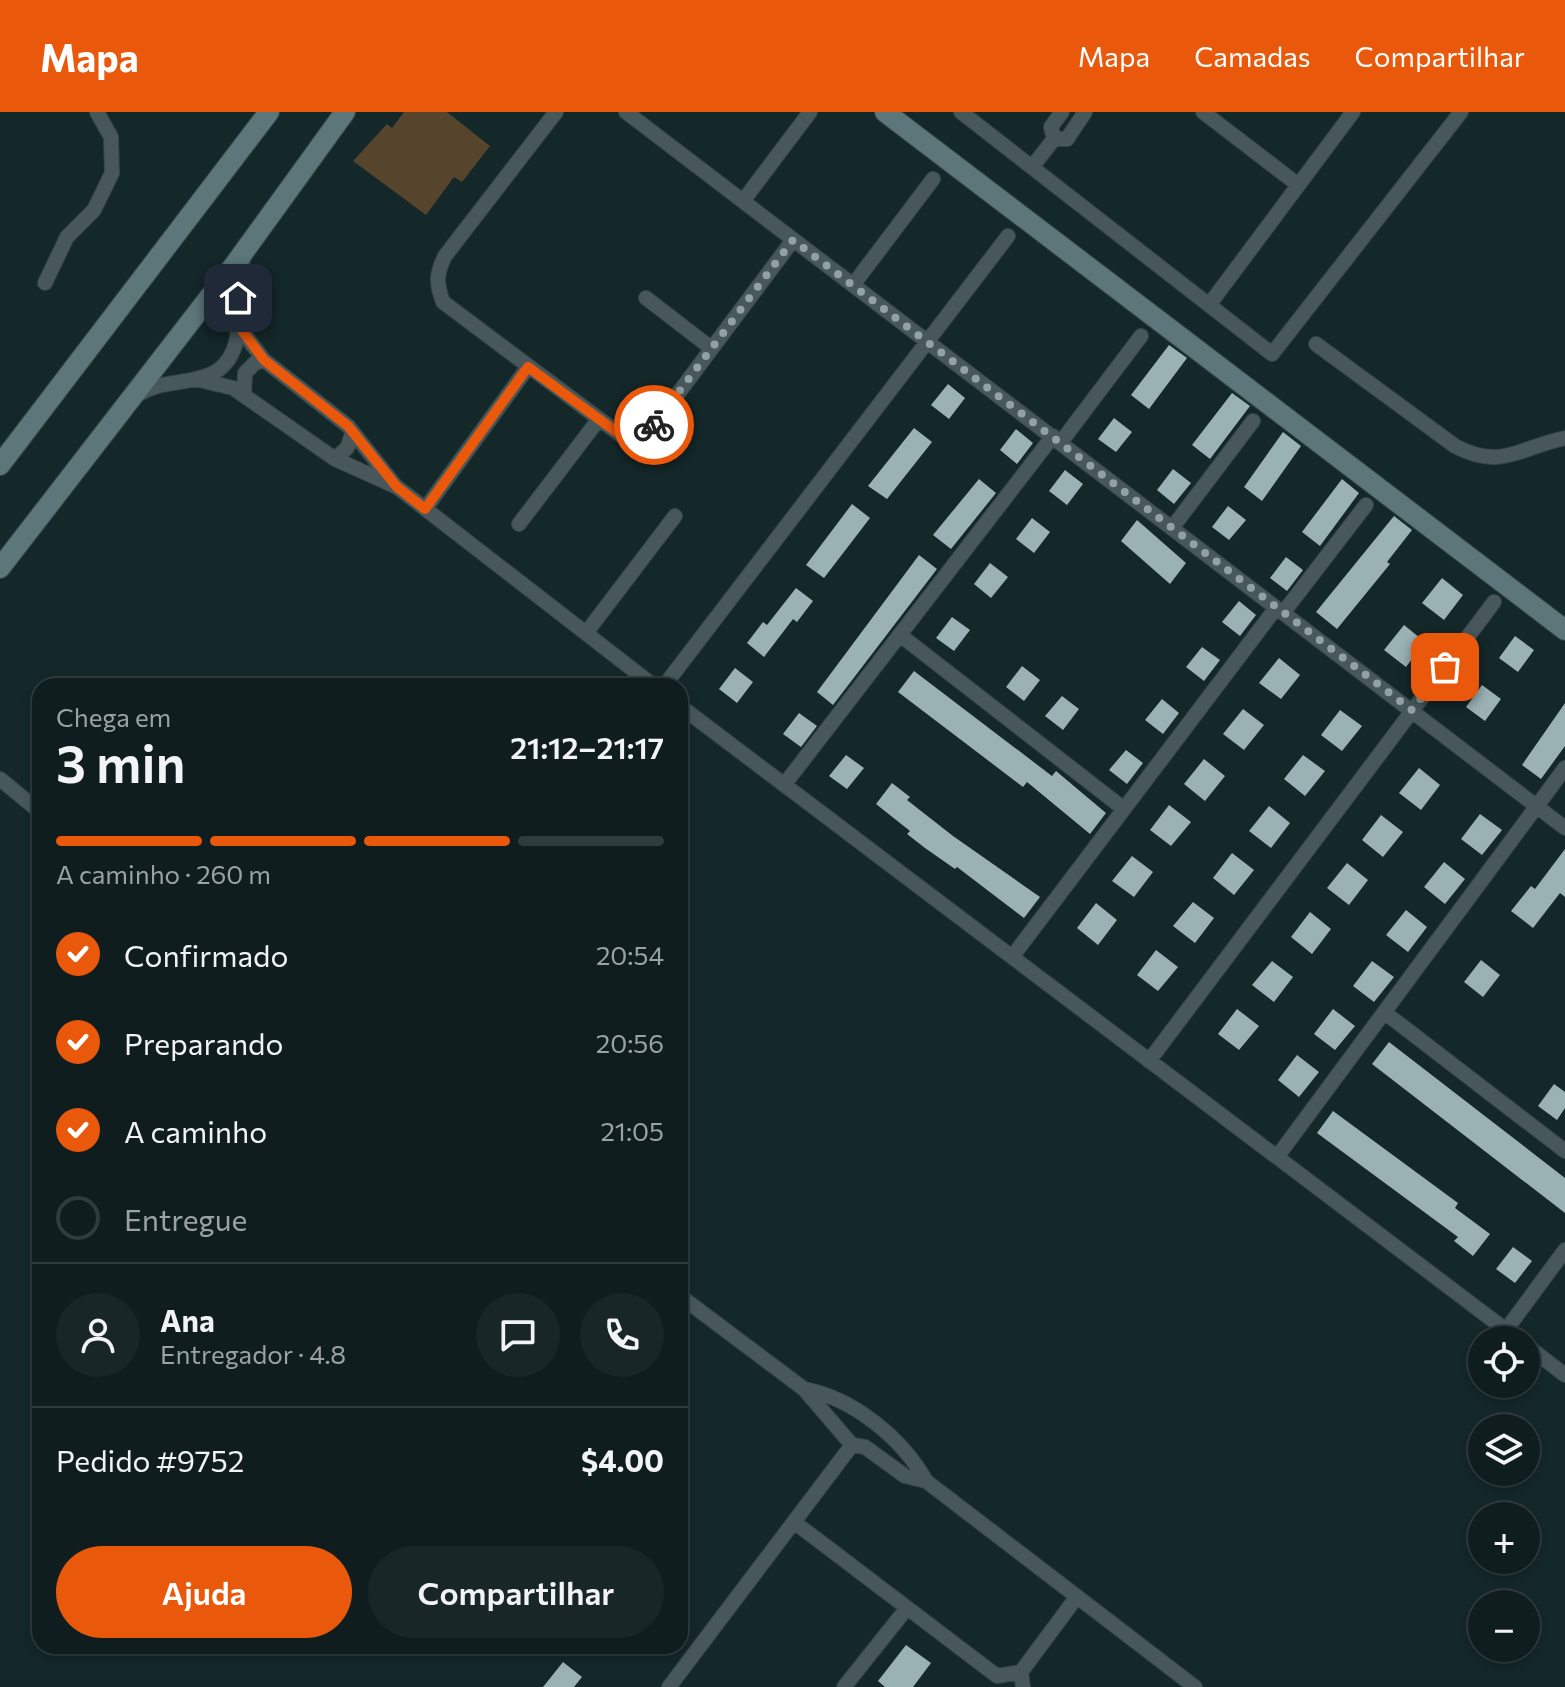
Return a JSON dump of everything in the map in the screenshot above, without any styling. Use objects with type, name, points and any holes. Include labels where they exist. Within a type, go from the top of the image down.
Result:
[{"type":"street","points":[[45,283],[67,237],[94,210],[112,173],[111,137],[97,112]]},
{"type":"street","points":[[0,465],[269,112]]},
{"type":"street","points":[[0,568],[247,247],[345,112]]},
{"type":"street","points":[[556,112],[445,256],[436,273],[443,302],[626,439],[645,435],[793,240]]},
{"type":"street","points":[[743,201],[810,112]]},
{"type":"street","points":[[885,112],[1565,630]]},
{"type":"street","points":[[961,112],[1272,354],[1461,112]]},
{"type":"street","points":[[1054,139],[1051,127],[1062,112]]},
{"type":"street","points":[[1054,139],[1067,139],[1085,112]]},
{"type":"street","points":[[1203,112],[1297,184]]},
{"type":"street","points":[[1209,305],[1353,112]]},
{"type":"street","points":[[635,115],[793,240],[1565,828]]},
{"type":"street","points":[[1032,167],[1054,139]]},
{"type":"street","points":[[853,285],[933,179]]},
{"type":"street","points":[[670,678],[1008,236]]},
{"type":"street","points":[[127,402],[156,385],[195,379],[225,364],[238,340],[238,281],[247,247]]},
{"type":"street","points":[[646,298],[711,348]]},
{"type":"street","points":[[238,325],[264,360],[353,432],[397,487],[644,678]]},
{"type":"street","points":[[784,785],[900,635],[1141,336]]},
{"type":"street","points":[[1316,344],[1455,446],[1476,457],[1499,460],[1565,438]]},
{"type":"street","points":[[244,395],[245,373],[255,363],[264,360]]},
{"type":"street","points":[[425,509],[528,367]]},
{"type":"street","points":[[195,379],[220,383],[244,395],[335,459],[397,487]]},
{"type":"street","points":[[519,524],[599,419]]},
{"type":"street","points":[[1172,528],[1253,421]]},
{"type":"street","points":[[335,459],[351,442],[353,432]]},
{"type":"street","points":[[1012,957],[1124,809],[1366,505]]},
{"type":"street","points":[[586,633],[675,516]]},
{"type":"street","points":[[1149,1061],[1494,602]]},
{"type":"street","points":[[900,635],[1124,809]]},
{"type":"street","points":[[688,712],[1501,1326]]},
{"type":"street","points":[[1277,1157],[1565,768]]},
{"type":"street","points":[[0,779],[32,805]]},
{"type":"street","points":[[1384,1012],[1565,1151]]},
{"type":"street","points":[[1509,1326],[1565,1250]]},
{"type":"street","points":[[688,1302],[804,1389],[854,1442],[905,1476],[926,1481]]},
{"type":"street","points":[[1540,1356],[1565,1375]]},
{"type":"street","points":[[804,1389],[821,1392],[872,1418],[878,1428],[915,1461],[926,1481],[1195,1687]]},
{"type":"street","points":[[669,1687],[854,1442],[851,1419],[861,1414]]},
{"type":"street","points":[[854,1442],[875,1440],[878,1428]]},
{"type":"street","points":[[794,1522],[998,1681],[1022,1679],[1076,1598]]},
{"type":"street","points":[[844,1687],[907,1608]]},
{"type":"shaded area","points":[[404,112],[447,112],[490,146],[462,182],[454,177],[426,215],[353,161],[387,124],[392,128]]},
{"type":"building","points":[[1169,345],[1187,358],[1149,409],[1131,395]]},
{"type":"building","points":[[948,384],[965,398],[949,419],[931,405]]},
{"type":"building","points":[[1232,393],[1250,406],[1210,459],[1192,445]]},
{"type":"building","points":[[1114,418],[1132,432],[1116,452],[1098,439]]},
{"type":"building","points":[[914,428],[932,442],[887,499],[868,486]]},
{"type":"building","points":[[1016,429],[1033,443],[1017,464],[1000,450]]},
{"type":"building","points":[[1283,432],[1301,446],[1262,501],[1244,487]]},
{"type":"building","points":[[1173,469],[1191,483],[1174,504],[1157,490]]},
{"type":"building","points":[[1065,470],[1083,484],[1067,505],[1049,491]]},
{"type":"building","points":[[979,479],[996,493],[951,549],[933,535]]},
{"type":"building","points":[[1342,479],[1359,493],[1320,546],[1302,532]]},
{"type":"building","points":[[852,504],[870,518],[824,578],[806,565]]},
{"type":"building","points":[[1228,506],[1246,520],[1229,540],[1212,527]]},
{"type":"building","points":[[1394,516],[1412,530],[1387,562],[1390,564],[1337,629],[1316,612]]},
{"type":"building","points":[[1032,518],[1050,532],[1034,553],[1016,539]]},
{"type":"building","points":[[1137,520],[1186,563],[1170,584],[1121,541]]},
{"type":"building","points":[[919,555],[937,569],[833,705],[817,692]]},
{"type":"building","points":[[1286,557],[1303,570],[1287,591],[1270,578]]},
{"type":"building","points":[[990,563],[1008,577],[991,598],[974,584]]},
{"type":"building","points":[[1442,578],[1463,595],[1444,620],[1422,603]]},
{"type":"building","points":[[796,588],[813,601],[797,622],[793,619],[764,657],[747,643],[763,622],[767,625]]},
{"type":"building","points":[[1239,601],[1256,615],[1240,636],[1222,622]]},
{"type":"building","points":[[952,617],[970,630],[954,651],[936,638]]},
{"type":"building","points":[[1404,625],[1425,642],[1406,667],[1384,650]]},
{"type":"building","points":[[1515,636],[1534,650],[1518,672],[1499,658]]},
{"type":"building","points":[[1202,647],[1220,660],[1204,681],[1186,667]]},
{"type":"building","points":[[1279,658],[1300,675],[1281,699],[1259,683]]},
{"type":"building","points":[[1022,666],[1040,680],[1024,701],[1006,687]]},
{"type":"building","points":[[735,668],[753,682],[737,703],[719,689]]},
{"type":"building","points":[[914,671],[1052,776],[1056,771],[1106,813],[1090,834],[1027,782],[1023,787],[898,692]]},
{"type":"building","points":[[1482,685],[1501,699],[1485,721],[1466,707]]},
{"type":"building","points":[[1062,696],[1079,709],[1063,730],[1045,716]]},
{"type":"building","points":[[1162,699],[1179,713],[1163,734],[1145,720]]},
{"type":"building","points":[[1565,703],[1565,746],[1541,779],[1522,765]]},
{"type":"building","points":[[1243,709],[1264,725],[1244,750],[1223,734]]},
{"type":"building","points":[[1340,710],[1362,726],[1342,751],[1321,735]]},
{"type":"building","points":[[799,713],[817,726],[801,747],[783,734]]},
{"type":"building","points":[[1126,750],[1143,763],[1127,784],[1109,770]]},
{"type":"building","points":[[846,755],[864,768],[847,789],[829,776]]},
{"type":"building","points":[[1303,755],[1325,771],[1305,796],[1284,779]]},
{"type":"building","points":[[1204,759],[1225,776],[1205,801],[1184,784]]},
{"type":"building","points":[[1419,768],[1440,785],[1421,810],[1399,793]]},
{"type":"building","points":[[892,783],[910,797],[907,800],[953,836],[1040,897],[1024,918],[957,867],[955,869],[925,848],[907,834],[910,831],[876,804]]},
{"type":"building","points":[[1169,805],[1191,822],[1171,846],[1150,830]]},
{"type":"building","points":[[1269,806],[1290,823],[1271,848],[1249,831]]},
{"type":"building","points":[[1480,814],[1502,830],[1482,855],[1461,839]]},
{"type":"building","points":[[1381,815],[1403,832],[1383,857],[1362,840]]},
{"type":"building","points":[[1565,849],[1565,897],[1560,893],[1533,928],[1511,911],[1531,886],[1535,889]]},
{"type":"building","points":[[1232,853],[1254,870],[1234,895],[1213,878]]},
{"type":"building","points":[[1132,856],[1153,872],[1134,897],[1112,881]]},
{"type":"building","points":[[1444,862],[1465,879],[1445,904],[1424,887]]},
{"type":"building","points":[[1347,863],[1368,880],[1349,905],[1327,888]]},
{"type":"building","points":[[1193,902],[1214,918],[1195,943],[1173,926]]},
{"type":"building","points":[[1096,903],[1117,920],[1098,945],[1077,928]]},
{"type":"building","points":[[1406,910],[1427,927],[1408,952],[1386,935]]},
{"type":"building","points":[[1310,912],[1331,929],[1312,954],[1291,937]]},
{"type":"building","points":[[1156,950],[1178,967],[1158,991],[1137,975]]},
{"type":"building","points":[[1481,960],[1500,975],[1483,997],[1464,982]]},
{"type":"building","points":[[1272,961],[1293,977],[1274,1002],[1252,985]]},
{"type":"building","points":[[1372,961],[1394,977],[1374,1002],[1353,986]]},
{"type":"building","points":[[1237,1009],[1259,1026],[1239,1050],[1218,1034]]},
{"type":"building","points":[[1333,1009],[1355,1026],[1335,1050],[1314,1034]]},
{"type":"building","points":[[1389,1042],[1565,1178],[1565,1213],[1372,1064]]},
{"type":"building","points":[[1297,1055],[1319,1072],[1299,1097],[1278,1080]]},
{"type":"building","points":[[1554,1084],[1565,1092],[1565,1108],[1557,1120],[1538,1106]]},
{"type":"building","points":[[1333,1111],[1458,1203],[1455,1208],[1490,1234],[1473,1256],[1454,1241],[1458,1237],[1317,1133]]},
{"type":"building","points":[[1513,1247],[1532,1261],[1515,1283],[1496,1269]]},
{"type":"building","points":[[906,1645],[931,1663],[913,1687],[885,1687],[878,1681]]},
{"type":"building","points":[[563,1662],[582,1677],[574,1687],[543,1687]]},
{"type":"way so far","points":[[654,425],[793,240],[1412,710],[1445,667]]},
{"type":"route","points":[[238,298],[238,325],[264,360],[348,426],[397,487],[425,509],[528,367],[626,439],[645,435],[654,425]]}]
